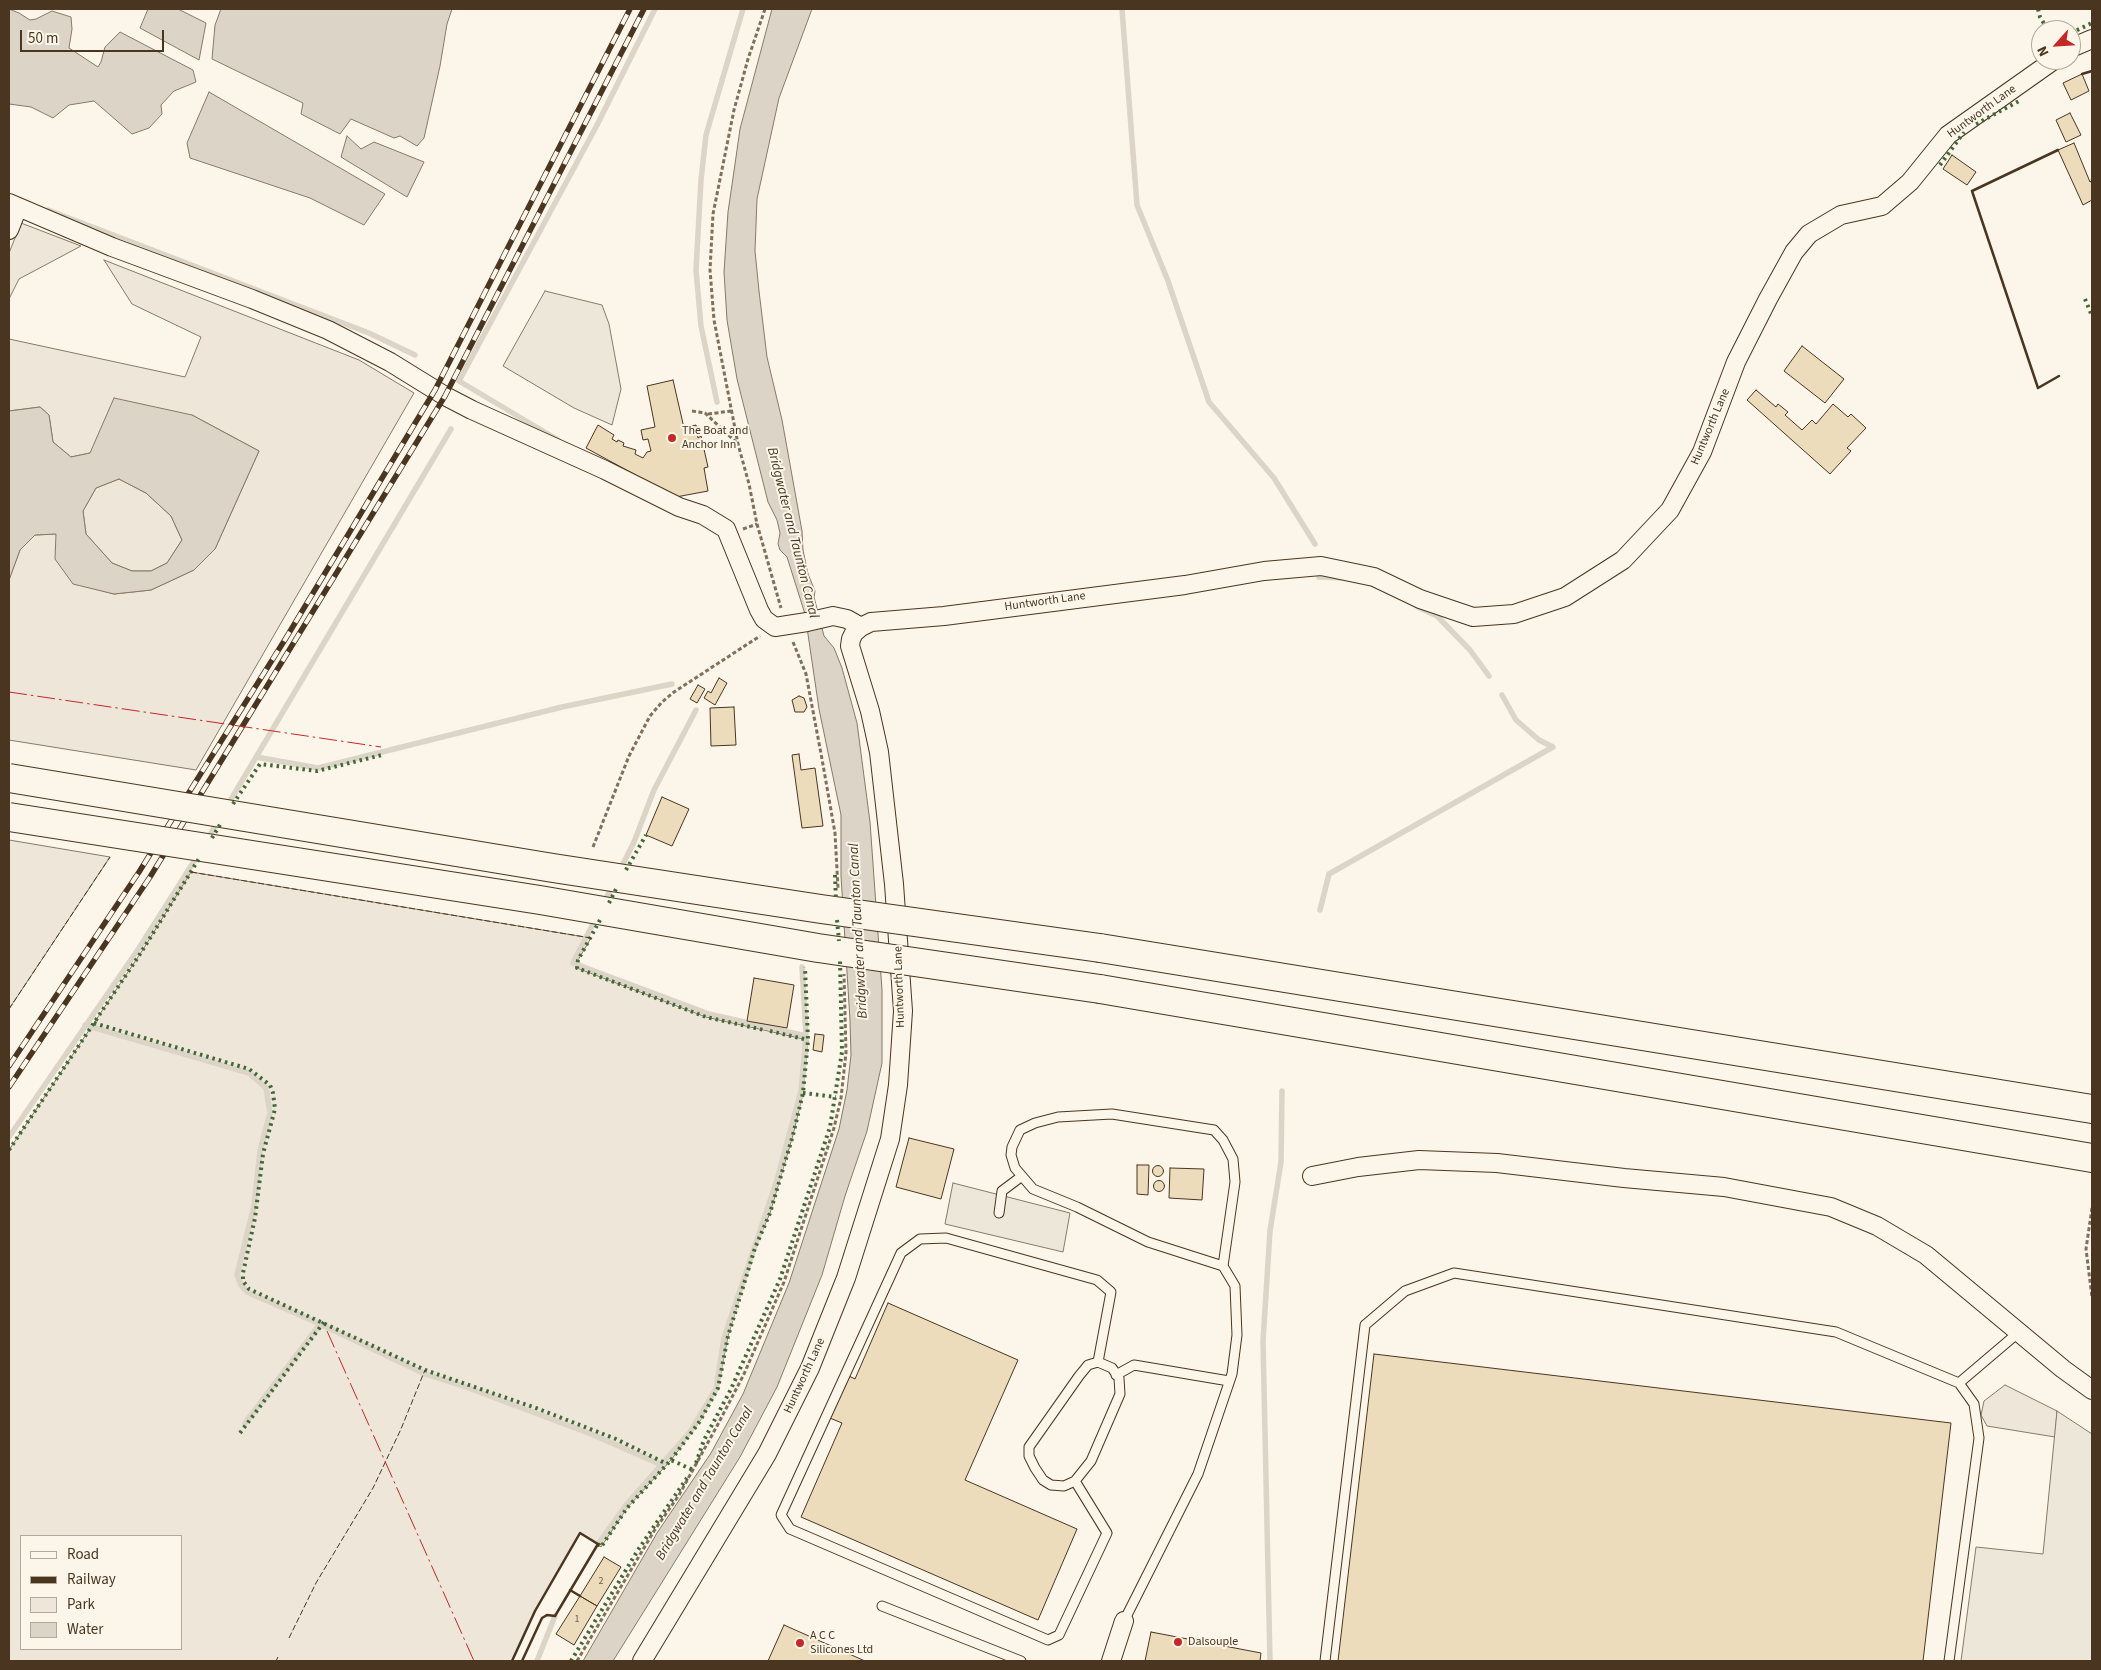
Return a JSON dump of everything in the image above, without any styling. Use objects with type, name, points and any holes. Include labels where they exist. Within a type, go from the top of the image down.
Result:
[{"type":"highway","points":[[9,778],[572,871],[821,909],[1100,948],[2092,1109]]},
{"type":"highway","points":[[9,817],[540,900],[818,948],[1100,988],[2092,1158]]},
{"type":"street","name":"Huntworth Lane","points":[[642,1661],[767,1454],[810,1368],[846,1278],[890,1139],[898,1085],[903,1011],[894,884],[879,752],[870,711],[850,646],[851,639],[861,628],[871,622],[944,616],[1185,585],[1264,571],[1321,566],[1374,577],[1420,599],[1473,617],[1514,614],[1565,597],[1623,560],[1670,510],[1702,452],[1736,362],[1794,252],[1808,234],[1841,215],[1882,206],[1910,182],[1948,135],[2040,70]]},
{"type":"street","points":[[9,230],[13,205],[105,244],[252,299],[328,330],[390,362],[445,396],[472,410],[605,470],[679,508],[703,515],[726,529],[764,619],[781,626],[833,616],[847,619],[861,628]]},
{"type":"street","points":[[1312,1176],[1419,1160],[1497,1163],[1624,1178],[1724,1187],[1831,1207],[1877,1226],[1926,1255],[2063,1369],[2092,1390]]},
{"type":"street","points":[[1111,1661],[1124,1622]]},
{"type":"lane","points":[[1124,1622],[1198,1474],[1229,1381],[1237,1335],[1235,1286],[1223,1266],[1235,1182],[1232,1159],[1223,1140],[1214,1130],[1112,1114],[1058,1117],[1034,1123],[1020,1130],[1012,1147],[1011,1155],[1015,1168],[1033,1189],[1077,1207],[1148,1242],[1223,1266]]},
{"type":"lane","points":[[999,1213],[1002,1191],[1022,1176]]},
{"type":"lane","points":[[1075,1481],[1108,1533],[1059,1635],[1048,1640],[790,1530],[781,1515],[901,1253],[920,1239],[946,1238],[1097,1280],[1110,1292],[1098,1362]]},
{"type":"lane","points":[[1325,1661],[1365,1325],[1405,1290],[1454,1273],[1836,1332],[1959,1383],[1974,1404],[1979,1438],[1949,1661]]},
{"type":"lane","points":[[1959,1383],[2019,1332]]},
{"type":"lane","points":[[1098,1362],[1112,1368],[1116,1375],[1119,1378],[1120,1394],[1092,1461],[1075,1481],[1064,1486],[1051,1484],[1043,1480],[1029,1456],[1029,1447],[1088,1366],[1098,1362]]},
{"type":"lane","points":[[1116,1375],[1134,1365],[1229,1381]]},
{"type":"lane","points":[[882,1606],[1021,1661]]},
{"type":"path","points":[[765,9],[748,59],[734,110],[713,214],[710,270],[714,320],[738,444],[749,484],[781,626],[806,674],[835,833],[838,890]]},
{"type":"path","points":[[692,411],[707,414],[731,411]]},
{"type":"path","points":[[707,414],[738,444]]},
{"type":"path","points":[[593,847],[629,756],[642,730],[662,702],[713,666],[781,626]]},
{"type":"path","points":[[577,1661],[654,1531],[679,1495],[717,1426],[744,1374],[784,1282],[834,1128],[841,1098],[846,1052],[843,966]]},
{"type":"path","points":[[2092,1208],[2086,1249],[2092,1296]]},
{"type":"green space","points":[[21,223],[81,246],[19,279],[9,299],[9,253]]},
{"type":"green space","points":[[104,260],[359,360],[414,393],[196,770],[9,740],[9,580],[20,550],[35,535],[56,534],[73,583],[114,594],[151,590],[194,570],[215,549],[259,451],[192,415],[90,453],[71,457],[53,442],[49,415],[40,407],[9,411],[9,339],[185,377],[201,337],[132,304]]},
{"type":"green space","points":[[119,479],[146,493],[171,516],[182,540],[167,563],[151,571],[132,571],[112,563],[86,534],[83,511],[96,488]]},
{"type":"green space","points":[[9,840],[110,857],[9,1009]]},
{"type":"green space","points":[[191,872],[591,938],[578,960],[577,968],[706,1017],[808,1040],[803,1093],[793,1135],[770,1213],[755,1248],[728,1336],[718,1388],[700,1421],[671,1460],[627,1508],[601,1547],[580,1533],[535,1611],[512,1661],[9,1661],[9,1150],[142,951]]},
{"type":"green space","points":[[2005,1385],[2057,1411],[2055,1437],[1987,1426],[1981,1415],[1984,1401]]},
{"type":"shaded area","points":[[545,291],[602,305],[609,324],[621,389],[612,425],[574,408],[503,366]]},
{"type":"shaded area","points":[[953,1183],[1070,1213],[1063,1252],[945,1224]]},
{"type":"shaded area","points":[[2057,1411],[2092,1434],[2092,1661],[1961,1661],[1976,1547],[2043,1554]]},
{"type":"water","points":[[9,9],[30,20],[52,11],[71,17],[72,29],[69,48],[98,67],[105,47],[120,32],[193,70],[196,82],[174,91],[161,105],[162,114],[149,128],[132,134],[94,101],[69,105],[53,118],[31,107],[9,104]]},
{"type":"water","points":[[148,9],[178,9],[206,23],[199,60],[140,28]]},
{"type":"water","points":[[221,9],[452,9],[447,24],[424,138],[417,146],[400,136],[394,138],[351,119],[340,134],[301,114],[303,103],[212,59],[215,25]]},
{"type":"water","name":"Bridgwater and Taunton Canal","points":[[772,9],[812,9],[779,98],[757,199],[755,251],[759,291],[767,357],[782,420],[808,574],[815,591],[814,597],[824,636],[834,648],[842,668],[857,723],[870,822],[882,990],[882,1063],[867,1131],[845,1196],[822,1275],[777,1387],[740,1457],[613,1661],[583,1661],[657,1533],[711,1453],[743,1394],[789,1283],[839,1129],[847,1090],[851,1055],[841,876],[841,815],[819,709],[805,614],[787,557],[780,550],[778,544],[780,533],[777,520],[768,502],[737,379],[727,320],[724,272],[728,212],[740,129]]},
{"type":"water","points":[[209,92],[385,194],[364,225],[310,198],[190,158],[187,143]]},
{"type":"water","points":[[347,136],[361,149],[374,142],[424,162],[407,197],[341,157]]},
{"type":"water","points":[[114,398],[192,415],[259,451],[215,549],[194,570],[151,590],[114,594],[73,584],[55,559],[56,534],[35,535],[20,550],[9,580],[9,411],[40,407],[49,415],[53,442],[71,457],[90,453]],"holes":[[[119,479],[146,493],[171,516],[182,540],[167,563],[151,571],[132,571],[112,563],[86,534],[83,511],[96,488]]]},
{"type":"building","points":[[2082,74],[2089,91],[2071,100],[2063,83]]},
{"type":"building","points":[[2070,113],[2081,135],[2066,142],[2056,120]]},
{"type":"building","points":[[2074,143],[2090,182],[2092,181],[2092,200],[2083,205],[2058,150]]},
{"type":"building","points":[[1952,155],[1976,172],[1967,185],[1943,169]]},
{"type":"building","points":[[1802,346],[1844,379],[1825,403],[1784,371]]},
{"type":"building","name":"The Boat and Anchor Inn","points":[[673,380],[684,428],[696,425],[698,438],[701,436],[708,467],[704,468],[708,491],[676,497],[586,448],[598,425],[614,435],[612,439],[624,443],[623,446],[636,450],[635,454],[643,458],[647,452],[651,451],[648,439],[643,440],[641,430],[655,427],[647,386]]},
{"type":"building","points":[[1756,390],[1776,407],[1778,404],[1788,412],[1785,415],[1802,430],[1812,420],[1816,424],[1833,404],[1848,417],[1851,414],[1866,428],[1847,448],[1851,451],[1830,474],[1747,400]]},
{"type":"building","points":[[719,678],[727,683],[715,705],[704,698],[708,691],[711,693]]},
{"type":"building","points":[[698,685],[705,689],[697,703],[690,699]]},
{"type":"building","points":[[799,696],[804,698],[807,707],[804,712],[795,712],[792,700]]},
{"type":"building","points":[[734,707],[736,745],[711,746],[710,708]]},
{"type":"building","points":[[799,754],[801,770],[815,768],[823,826],[802,828],[792,755]]},
{"type":"building","points":[[662,797],[689,809],[672,846],[646,835]]},
{"type":"building","points":[[754,978],[794,985],[787,1028],[747,1021]]},
{"type":"building","points":[[815,1034],[824,1035],[822,1052],[813,1050]]},
{"type":"building","points":[[909,1138],[954,1149],[941,1199],[896,1187]]},
{"type":"building","points":[[1137,1165],[1149,1165],[1148,1195],[1137,1194]]},
{"type":"building","points":[[1156,1166],[1160,1166],[1163,1171],[1162,1175],[1156,1176],[1153,1173],[1153,1169]]},
{"type":"building","points":[[1170,1168],[1204,1169],[1202,1200],[1169,1198]]},
{"type":"building","points":[[1157,1181],[1161,1181],[1164,1186],[1163,1190],[1157,1191],[1154,1188],[1154,1184]]},
{"type":"building","points":[[888,1303],[1018,1360],[965,1480],[1077,1529],[1038,1620],[801,1517],[842,1423],[825,1416],[843,1373],[855,1379]]},
{"type":"building","points":[[1374,1354],[1951,1423],[1923,1661],[1338,1661]]},
{"type":"building","points":[[604,1557],[621,1567],[597,1606],[580,1596]]},
{"type":"building","points":[[580,1596],[597,1606],[574,1645],[556,1634]]},
{"type":"building","name":"A C C Silicones Ltd","points":[[784,1625],[865,1661],[768,1661]]},
{"type":"building","name":"Dalsouple","points":[[1151,1632],[1261,1653],[1260,1661],[1145,1661]]},
{"type":"waterway","points":[[558,440],[459,381],[596,127],[655,9]]},
{"type":"waterway","points":[[717,402],[701,326],[696,270],[701,180],[706,135],[743,9]]},
{"type":"waterway","points":[[1122,9],[1137,205],[1168,281],[1209,402],[1274,478],[1315,544]]},
{"type":"waterway","points":[[48,210],[369,333],[415,355]]},
{"type":"waterway","points":[[227,806],[451,429]]},
{"type":"waterway","points":[[1319,577],[1342,578]]},
{"type":"waterway","points":[[1418,607],[1437,616],[1470,650],[1489,676]]},
{"type":"waterway","points":[[256,757],[318,768],[562,707],[672,684]]},
{"type":"waterway","points":[[1320,910],[1329,874],[1553,747],[1539,740],[1516,720],[1502,695]]},
{"type":"waterway","points":[[620,870],[634,842],[654,790],[696,710]]},
{"type":"waterway","points":[[207,840],[219,820]]},
{"type":"waterway","points":[[9,1137],[139,948],[198,855]]},
{"type":"waterway","points":[[603,904],[613,885]]},
{"type":"waterway","points":[[597,916],[573,963],[709,1014],[806,1036]]},
{"type":"waterway","points":[[598,1544],[626,1505],[690,1432],[716,1389],[724,1338],[777,1180],[801,1091],[806,1036],[802,967]]},
{"type":"waterway","points":[[85,1025],[249,1073],[266,1088],[270,1113],[260,1151],[254,1206],[237,1275],[241,1285],[247,1292],[425,1374],[466,1387],[591,1434],[662,1465]]},
{"type":"waterway","points":[[1270,1661],[1263,1341],[1270,1231],[1281,1162],[1282,1091]]},
{"type":"waterway","points":[[245,1423],[320,1324]]},
{"type":"waterway","points":[[537,1661],[555,1616]]},
{"type":"railway","points":[[9,1066],[139,872],[286,638],[435,390],[630,9]]},
{"type":"railway","points":[[9,1087],[150,877],[445,396],[644,9]]},
{"type":"hedge","points":[[2038,9],[2042,20]]},
{"type":"hedge","points":[[2081,28],[2092,23]]},
{"type":"hedge","points":[[1976,124],[2021,100]]},
{"type":"hedge","points":[[1940,165],[1964,132]]},
{"type":"hedge","points":[[2085,299],[2092,316]]},
{"type":"hedge","points":[[233,804],[260,764],[317,771],[382,755]]},
{"type":"hedge","points":[[212,838],[221,823]]},
{"type":"hedge","points":[[626,870],[646,835]]},
{"type":"hedge","points":[[9,1150],[142,951],[200,857]]},
{"type":"hedge","points":[[835,875],[836,901]]},
{"type":"hedge","points":[[609,903],[617,887]]},
{"type":"hedge","points":[[600,920],[578,960],[577,968],[706,1017],[764,1030]]},
{"type":"hedge","points":[[837,920],[839,941]]},
{"type":"hedge","points":[[696,1463],[704,1440],[731,1389],[780,1279],[830,1127],[842,1052],[840,960]]},
{"type":"hedge","points":[[671,1460],[700,1421],[718,1388],[728,1336],[755,1248],[770,1213],[793,1135],[803,1093],[808,1040],[805,967]]},
{"type":"hedge","points":[[94,1023],[249,1069],[270,1085],[275,1109],[263,1154],[255,1218],[243,1273],[243,1281],[249,1289],[425,1370],[536,1408],[616,1439],[667,1464]]},
{"type":"hedge","points":[[770,1031],[808,1040]]},
{"type":"hedge","points":[[803,1093],[836,1097]]},
{"type":"hedge","points":[[240,1433],[324,1322]]},
{"type":"hedge","points":[[598,1544],[601,1547],[627,1508],[671,1460],[693,1470],[691,1472]]},
{"type":"hedge","points":[[571,1661],[638,1550],[687,1478]]},
{"type":"fence","points":[[9,1009],[110,857]]},
{"type":"fence","points":[[191,872],[591,938]]},
{"type":"fence","points":[[289,1638],[316,1583],[373,1488],[401,1429],[425,1370]]},
{"type":"fence","points":[[276,1661],[278,1657]]},
{"type":"wall","points":[[2082,74],[2092,71]]},
{"type":"wall","points":[[2058,150],[1972,191],[2038,388],[2059,376]]},
{"type":"wall","points":[[512,1661],[535,1611],[580,1533],[598,1544],[555,1616],[547,1615],[542,1618],[522,1661]]},
{"type":"wall","points":[[570,1590],[580,1596]]},
{"type":"power","points":[[9,692],[381,747]]},
{"type":"power","points":[[327,1331],[474,1661]]},
{"type":"place","name":"The Boat and Anchor Inn","points":[[672,438]]},
{"type":"place","name":"Dalsouple","points":[[1178,1642]]},
{"type":"place","name":"A C C Silicones Ltd","points":[[800,1643]]}]
